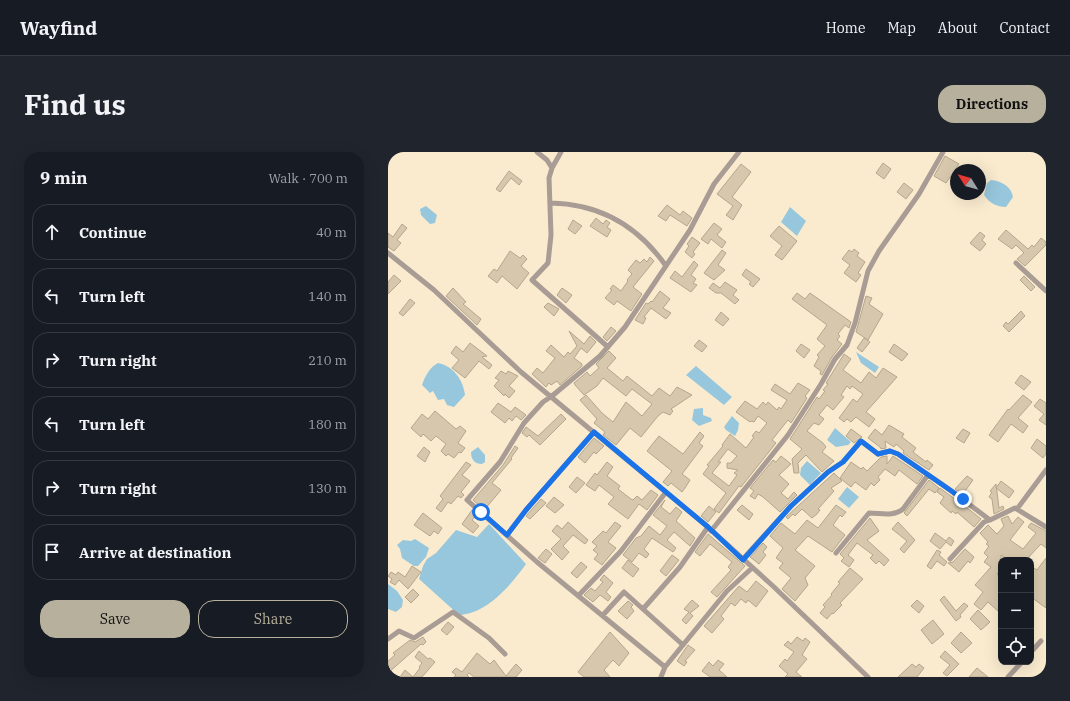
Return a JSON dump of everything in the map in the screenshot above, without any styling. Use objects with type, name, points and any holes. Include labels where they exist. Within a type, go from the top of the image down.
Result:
[{"type":"street","points":[[537,152],[547,160],[552,168]]},
{"type":"street","points":[[561,152],[552,168],[549,178],[551,235],[548,263],[532,280],[608,347]]},
{"type":"street","points":[[665,667],[467,500],[500,462],[524,423],[543,402],[600,356],[625,327],[690,230],[714,184],[739,152]]},
{"type":"street","points":[[643,609],[680,567],[709,529],[788,435],[822,384],[835,359],[847,345],[855,323],[868,271],[879,251],[919,194],[943,152]]},
{"type":"street","points":[[551,203],[568,204],[593,209],[622,222],[641,237],[666,266]]},
{"type":"street","points":[[388,254],[434,290],[515,366],[709,529],[868,677]]},
{"type":"street","points":[[1016,263],[1046,291]]},
{"type":"street","points":[[507,535],[526,510],[594,432]]},
{"type":"street","points":[[743,560],[791,506],[824,475],[843,462],[861,441],[878,454],[890,451],[898,454],[990,520]]},
{"type":"street","points":[[1017,509],[1046,470]]},
{"type":"street","points":[[836,553],[869,513],[881,515],[898,513],[903,509],[928,475]]},
{"type":"street","points":[[579,595],[606,568],[666,492]]},
{"type":"street","points":[[950,559],[984,522],[1015,508],[1046,527]]},
{"type":"street","points":[[661,677],[665,667],[727,591],[752,568]]},
{"type":"street","points":[[603,615],[624,592],[683,645]]},
{"type":"street","points":[[388,639],[399,631],[414,638],[453,612],[489,638],[505,654]]},
{"type":"street","points":[[1034,649],[1041,641]]},
{"type":"street","points":[[1008,677],[1019,665]]},
{"type":"water","points":[[991,180],[1002,183],[1008,187],[1013,197],[1006,207],[994,204],[986,198],[987,183]]},
{"type":"water","points":[[426,206],[437,215],[435,223],[430,224],[421,215],[420,209]]},
{"type":"water","points":[[790,207],[806,221],[797,236],[781,222]]},
{"type":"water","points":[[856,352],[879,367],[875,373],[861,363]]},
{"type":"water","points":[[438,363],[453,370],[460,379],[464,389],[465,395],[454,407],[447,405],[444,399],[438,400],[433,391],[430,393],[422,385],[428,372]]},
{"type":"water","points":[[696,366],[732,397],[724,405],[686,375]]},
{"type":"water","points":[[703,408],[703,415],[711,418],[712,421],[699,426],[692,420],[694,409]]},
{"type":"water","points":[[732,416],[739,423],[735,436],[724,427]]},
{"type":"water","points":[[835,428],[851,442],[848,445],[836,447],[827,440]]},
{"type":"water","points":[[478,447],[485,455],[485,462],[482,464],[475,462],[472,457],[471,452]]},
{"type":"water","points":[[807,461],[821,473],[810,485],[800,475],[801,468]]},
{"type":"water","points":[[847,487],[859,497],[849,508],[838,499]]},
{"type":"water","points":[[489,524],[526,564],[506,589],[489,604],[479,610],[459,615],[419,579],[423,566],[427,559],[436,553],[456,530],[477,537]]},
{"type":"water","points":[[415,539],[429,548],[426,557],[418,566],[414,566],[402,558],[400,549],[397,545],[403,540],[411,541]]},
{"type":"water","points":[[388,584],[397,591],[403,600],[402,607],[396,612],[388,609]]},
{"type":"building","points":[[945,156],[959,164],[950,164],[950,177],[946,183],[934,176]]},
{"type":"building","points":[[883,163],[891,169],[884,179],[876,173]]},
{"type":"building","points":[[741,164],[751,172],[732,197],[742,205],[733,220],[726,215],[733,206],[717,194]]},
{"type":"building","points":[[509,171],[522,181],[519,185],[511,178],[500,192],[496,189]]},
{"type":"building","points":[[904,183],[913,190],[906,199],[897,192]]},
{"type":"building","points":[[667,205],[680,215],[683,211],[692,218],[687,226],[670,215],[666,221],[658,216]]},
{"type":"building","points":[[596,218],[603,224],[606,220],[610,223],[607,227],[611,230],[607,237],[590,226]]},
{"type":"building","points":[[573,220],[582,226],[575,234],[568,229]]},
{"type":"building","points":[[714,223],[722,229],[717,235],[726,242],[722,248],[711,239],[708,244],[701,239]]},
{"type":"building","points":[[402,224],[407,228],[397,240],[401,243],[394,251],[388,247],[388,233],[393,237]]},
{"type":"building","points":[[779,226],[797,241],[782,260],[775,255],[782,246],[770,236]]},
{"type":"building","points":[[1006,230],[1028,249],[1032,245],[1034,247],[1041,238],[1046,242],[1046,245],[1025,266],[1017,259],[1024,253],[1016,245],[1012,249],[998,239]]},
{"type":"building","points":[[980,232],[985,236],[982,240],[986,244],[980,251],[970,243]]},
{"type":"building","points":[[692,237],[700,243],[693,252],[695,254],[692,258],[685,252],[689,246],[687,244]]},
{"type":"building","points":[[854,249],[859,253],[857,256],[865,262],[858,273],[861,275],[856,282],[844,273],[850,265],[842,259],[849,250],[852,252]]},
{"type":"building","points":[[722,250],[726,253],[718,265],[725,270],[714,280],[704,273]]},
{"type":"building","points":[[510,251],[520,258],[523,255],[527,259],[521,266],[529,273],[517,289],[502,276],[497,283],[488,276],[494,269],[497,271]]},
{"type":"building","points":[[650,257],[654,261],[633,287],[642,294],[631,311],[617,301],[614,305],[605,298],[612,290],[610,289],[613,285],[621,291],[632,274],[628,270],[636,260],[640,263],[644,259],[647,262]]},
{"type":"building","points":[[694,261],[698,265],[691,275],[696,279],[693,283],[697,285],[691,292],[670,278],[675,271],[682,277]]},
{"type":"building","points":[[746,269],[760,279],[753,287],[749,284],[751,282],[742,275]]},
{"type":"building","points":[[394,275],[401,281],[388,294],[388,282]]},
{"type":"building","points":[[1024,276],[1035,287],[1031,291],[1020,280]]},
{"type":"building","points":[[725,282],[737,290],[733,295],[739,300],[735,304],[721,293],[716,293],[709,288],[713,283],[720,288]]},
{"type":"building","points":[[453,288],[466,302],[463,304],[481,319],[477,325],[446,296]]},
{"type":"building","points":[[562,288],[572,295],[566,303],[557,295]]},
{"type":"building","points":[[660,291],[670,299],[663,308],[671,313],[666,319],[651,308],[644,317],[646,318],[643,324],[635,320],[646,303],[648,304],[651,301],[652,302]]},
{"type":"building","points":[[797,293],[805,299],[810,293],[851,322],[849,328],[845,325],[838,334],[840,336],[837,340],[842,344],[832,357],[822,375],[820,374],[821,371],[814,366],[819,357],[817,355],[825,346],[817,339],[827,325],[792,299]]},
{"type":"building","points":[[866,296],[872,298],[869,304],[883,314],[868,340],[856,332]]},
{"type":"building","points":[[410,299],[415,303],[403,316],[399,313]]},
{"type":"building","points":[[548,303],[559,309],[554,316],[544,307]]},
{"type":"building","points":[[1021,311],[1025,316],[1009,332],[1003,326],[1006,322],[1008,324]]},
{"type":"building","points":[[721,312],[729,319],[723,326],[715,320]]},
{"type":"building","points":[[611,327],[616,331],[607,341],[603,337]]},
{"type":"building","points":[[569,331],[584,344],[590,336],[596,342],[587,353],[581,348],[574,358],[582,364],[582,366],[560,385],[557,381],[551,385],[549,383],[546,387],[532,374],[537,368],[543,373],[555,358],[546,351],[551,345],[564,357],[568,352],[570,354],[577,346]]},
{"type":"building","points":[[864,338],[870,342],[862,352],[857,348]]},
{"type":"building","points":[[699,340],[707,346],[702,352],[694,346]]},
{"type":"building","points":[[470,343],[487,356],[482,357],[492,365],[489,369],[479,361],[465,378],[452,368],[459,360],[451,353],[456,346],[463,352]]},
{"type":"building","points":[[801,344],[810,350],[804,358],[796,351]]},
{"type":"building","points":[[894,344],[908,354],[902,361],[889,352]]},
{"type":"building","points":[[609,351],[616,358],[607,368],[623,381],[627,376],[652,396],[659,388],[670,396],[677,387],[692,395],[671,409],[673,411],[670,415],[663,412],[658,416],[641,437],[630,428],[616,445],[603,435],[605,432],[594,423],[597,419],[580,400],[586,395],[602,413],[613,422],[626,402],[642,416],[652,404],[632,389],[626,396],[603,378],[597,386],[584,395],[575,385],[574,383],[587,372],[590,376],[599,368],[596,364]]},
{"type":"building","points":[[844,354],[851,359],[843,370],[861,383],[869,372],[876,378],[883,368],[897,377],[866,412],[875,419],[869,427],[856,417],[851,422],[847,419],[844,422],[839,418],[853,399],[857,402],[863,394],[852,386],[850,389],[847,386],[841,395],[844,397],[833,410],[827,405],[819,415],[824,419],[819,425],[814,423],[807,431],[823,443],[826,447],[822,452],[834,461],[822,472],[806,455],[798,463],[799,473],[794,473],[792,459],[802,449],[790,439],[817,397],[819,399],[825,391],[823,390],[828,384],[826,383]]},
{"type":"building","points":[[501,371],[506,374],[508,371],[518,376],[509,386],[515,391],[509,398],[505,394],[504,396],[494,386],[499,380],[495,378]]},
{"type":"building","points":[[1021,375],[1031,382],[1024,390],[1015,383]]},
{"type":"building","points":[[798,383],[810,390],[805,396],[807,398],[791,423],[788,420],[772,440],[776,443],[741,487],[739,486],[719,513],[714,509],[726,493],[703,474],[709,466],[707,465],[723,446],[722,445],[730,434],[746,448],[754,437],[752,436],[756,431],[759,433],[767,423],[758,416],[754,422],[750,422],[736,412],[745,401],[757,409],[763,402],[766,405],[768,402],[777,410],[779,407],[781,409],[787,400],[771,390],[775,384],[790,394]],"holes":[[[728,449],[737,456],[731,463],[727,463],[727,468],[738,470],[734,473],[737,475],[729,486],[712,473],[721,462],[718,462]]]},
{"type":"building","points":[[1023,395],[1032,402],[1018,418],[1028,426],[1023,433],[1011,424],[998,442],[989,435],[1008,409],[1009,410]]},
{"type":"building","points":[[1040,399],[1046,403],[1046,425],[1039,420],[1044,414],[1034,406]]},
{"type":"building","points":[[498,403],[511,412],[515,407],[526,415],[521,420],[516,416],[512,421],[509,418],[505,423],[491,412]]},
{"type":"building","points":[[435,411],[456,429],[460,426],[466,431],[458,443],[465,448],[454,458],[448,454],[446,456],[441,451],[446,444],[436,436],[431,441],[423,434],[421,437],[411,428],[422,414],[428,419]]},
{"type":"building","points":[[561,414],[566,419],[540,445],[529,435],[527,437],[522,433],[526,427],[538,436]]},
{"type":"building","points":[[889,425],[904,434],[902,437],[916,448],[913,452],[926,462],[927,460],[933,465],[929,470],[903,453],[904,451],[896,444],[894,447],[885,441],[886,448],[881,449],[868,438],[875,429],[882,435]]},
{"type":"building","points":[[851,429],[862,437],[854,443],[846,436]]},
{"type":"building","points":[[963,429],[970,433],[964,443],[956,438]]},
{"type":"building","points":[[700,432],[704,436],[699,443],[703,446],[682,474],[690,480],[682,492],[671,483],[668,486],[663,482],[672,471],[647,451],[659,436],[683,454]]},
{"type":"building","points":[[594,438],[604,446],[596,454],[594,452],[585,463],[578,457]]},
{"type":"building","points":[[1037,439],[1046,446],[1046,454],[1043,458],[1031,448]]},
{"type":"building","points":[[515,446],[518,448],[511,458],[512,459],[492,483],[501,490],[485,509],[482,508],[473,500],[503,465]]},
{"type":"building","points":[[424,447],[430,452],[425,462],[417,456]]},
{"type":"building","points":[[781,456],[791,464],[779,475],[789,484],[781,493],[788,499],[794,492],[797,495],[780,512],[758,494],[755,499],[750,496],[754,491],[750,488],[773,460],[776,462]]},
{"type":"building","points":[[887,456],[887,464],[893,456],[923,476],[917,484],[899,470],[895,476],[885,469],[878,477],[880,480],[874,486],[871,483],[866,490],[855,482],[851,487],[840,478],[851,462],[861,469],[863,467],[867,471],[881,457]]},
{"type":"building","points":[[466,462],[471,465],[462,475],[470,481],[461,492],[464,495],[461,498],[458,496],[451,504],[448,502],[441,512],[436,508],[443,499],[440,496]]},
{"type":"building","points":[[607,462],[613,467],[607,476],[620,486],[618,489],[631,499],[633,500],[637,496],[642,500],[651,490],[658,495],[647,510],[639,504],[628,519],[608,504],[614,497],[599,485],[595,491],[586,485],[595,473],[597,475]]},
{"type":"building","points":[[834,473],[842,481],[831,488],[834,491],[818,509],[820,510],[817,514],[812,518],[802,509],[795,516],[793,514],[788,519],[786,517]]},
{"type":"building","points":[[967,476],[973,480],[963,494],[955,489]]},
{"type":"building","points":[[577,477],[585,483],[576,493],[569,487]]},
{"type":"building","points":[[929,480],[939,488],[935,493],[929,489],[907,516],[904,513]]},
{"type":"building","points":[[1001,481],[1014,491],[1009,498],[996,488]]},
{"type":"building","points":[[996,484],[999,508],[1003,506],[1004,509],[994,514],[992,499],[989,497],[992,492],[990,491]]},
{"type":"building","points":[[940,488],[981,519],[974,527],[957,512],[956,514],[952,511],[951,513],[940,503],[944,497],[937,492]]},
{"type":"building","points":[[554,497],[564,505],[555,513],[546,506]]},
{"type":"building","points":[[541,499],[546,503],[530,519],[526,516]]},
{"type":"building","points":[[665,500],[661,507],[670,514],[676,507],[682,512],[676,521],[695,538],[690,546],[674,532],[667,540],[676,548],[673,552],[652,538],[644,549],[649,554],[646,558],[639,553],[632,562],[623,555],[636,538],[641,536],[649,526],[660,535],[667,526],[653,515]]},
{"type":"building","points":[[742,505],[753,514],[749,520],[737,510]]},
{"type":"building","points":[[836,505],[846,512],[842,517],[840,515],[833,525],[845,535],[832,552],[808,536],[795,550],[815,566],[805,578],[808,585],[795,601],[782,589],[791,578],[779,568],[783,563],[776,558],[783,548],[770,536],[781,523],[795,534],[807,520],[818,528]]},
{"type":"building","points":[[709,506],[716,512],[708,522],[701,516]]},
{"type":"building","points":[[472,510],[477,514],[472,520],[479,526],[473,533],[462,524]]},
{"type":"building","points":[[423,513],[442,528],[438,534],[434,531],[430,536],[414,525]]},
{"type":"building","points":[[1008,516],[1012,524],[1018,517],[1024,522],[1010,540],[1023,549],[1036,533],[1028,527],[1031,523],[1046,531],[1046,548],[1041,544],[1029,557],[1004,557],[1001,555],[1001,557],[998,557],[998,611],[988,602],[981,610],[974,604],[983,592],[975,585],[991,567],[984,562],[988,557],[984,553],[989,546],[986,544],[988,542],[980,533],[988,525],[997,534],[1004,526],[1001,519]]},
{"type":"building","points":[[870,518],[879,531],[867,540],[889,560],[884,566],[879,561],[876,564],[870,558],[873,555],[857,543],[848,555],[854,560],[849,567],[841,561],[844,558],[840,554]]},
{"type":"building","points":[[568,522],[588,540],[585,544],[573,535],[563,546],[569,552],[562,560],[551,549],[561,539],[552,531],[557,525],[562,529]]},
{"type":"building","points":[[615,522],[621,526],[608,542],[616,548],[602,565],[594,559],[598,554],[593,550],[597,546],[592,542],[603,531],[606,533]]},
{"type":"building","points":[[898,522],[915,540],[904,553],[900,549],[907,541],[892,529]]},
{"type":"building","points":[[935,533],[946,541],[949,537],[954,541],[951,546],[946,542],[940,549],[930,541]]},
{"type":"building","points":[[708,534],[745,566],[717,597],[711,592],[731,570],[728,567],[732,562],[710,544],[700,556],[695,552]]},
{"type":"building","points":[[763,543],[767,547],[763,552],[766,555],[759,564],[750,557]]},
{"type":"building","points":[[546,549],[552,554],[545,563],[538,558]]},
{"type":"building","points":[[965,549],[974,557],[970,563],[968,561],[959,572],[948,563],[953,562]]},
{"type":"building","points":[[937,550],[941,552],[939,555],[947,562],[944,566],[937,561],[931,569],[927,566]]},
{"type":"building","points":[[672,555],[679,560],[666,576],[660,571]]},
{"type":"building","points":[[1046,558],[1046,608],[1034,599],[1034,568],[1037,570]]},
{"type":"building","points":[[628,560],[639,569],[633,577],[622,568]]},
{"type":"building","points":[[581,562],[587,567],[577,578],[571,573]]},
{"type":"building","points":[[412,566],[421,572],[408,589],[399,580],[395,585],[390,582],[392,579],[388,576],[391,572],[396,575],[398,572],[405,577]]},
{"type":"building","points":[[850,568],[863,579],[840,603],[842,605],[827,619],[820,613],[825,607],[823,605],[840,583],[838,582]]},
{"type":"building","points":[[604,575],[613,583],[606,592],[611,597],[608,601],[600,595],[593,602],[584,595],[591,588],[595,591],[603,582],[600,580]]},
{"type":"building","points":[[756,581],[768,591],[756,607],[748,600],[746,603],[741,599],[735,606],[731,603],[721,616],[724,619],[712,633],[704,626],[739,586],[747,592]]},
{"type":"building","points":[[413,589],[419,595],[411,603],[405,597]]},
{"type":"building","points":[[944,596],[956,611],[964,603],[968,606],[960,615],[961,617],[956,621],[940,600]]},
{"type":"building","points":[[692,600],[699,606],[690,613],[693,616],[686,624],[682,620],[689,612],[684,609]]},
{"type":"building","points":[[917,600],[924,606],[919,613],[911,606]]},
{"type":"building","points":[[628,601],[633,605],[631,607],[634,611],[627,619],[618,611]]},
{"type":"building","points":[[978,610],[990,622],[981,630],[970,619]]},
{"type":"building","points":[[933,620],[944,634],[932,644],[921,630]]},
{"type":"building","points":[[448,622],[454,627],[447,635],[441,630]]},
{"type":"building","points":[[610,632],[629,653],[619,666],[613,660],[604,670],[610,677],[584,677],[578,672]]},
{"type":"building","points":[[961,632],[972,643],[961,653],[951,643]]},
{"type":"building","points":[[423,637],[426,642],[423,645],[421,644],[388,673],[388,661],[395,655],[393,653],[410,640],[415,642]]},
{"type":"building","points":[[797,637],[803,641],[805,638],[810,642],[802,655],[807,659],[796,672],[802,677],[785,677],[788,674],[779,666],[785,659],[787,661],[794,652],[784,645],[788,641],[791,644]]},
{"type":"building","points":[[688,645],[695,650],[685,661],[687,662],[684,666],[677,661]]},
{"type":"building","points":[[419,651],[428,659],[430,658],[435,662],[422,677],[413,677],[422,663],[415,657]]},
{"type":"building","points":[[945,651],[959,664],[947,676],[943,673],[950,665],[940,657]]},
{"type":"building","points":[[477,653],[490,664],[494,660],[506,676],[516,664],[522,670],[516,677],[474,677],[469,673],[467,675],[469,677],[454,677],[456,675],[452,672],[456,668],[462,672]]},
{"type":"building","points":[[718,660],[724,664],[719,670],[727,677],[710,677],[702,671],[709,662],[713,666]]},
{"type":"building","points":[[912,664],[916,667],[919,664],[924,668],[917,677],[898,677]]},
{"type":"building","points":[[977,668],[988,677],[969,677]]},
{"type":"building","points":[[405,670],[413,677],[400,677]]},
{"type":"route","points":[[481,512],[507,535],[526,510],[594,432],[708,527],[743,560],[791,506],[828,472],[843,462],[861,441],[878,454],[890,451],[898,454],[963,499]]}]
